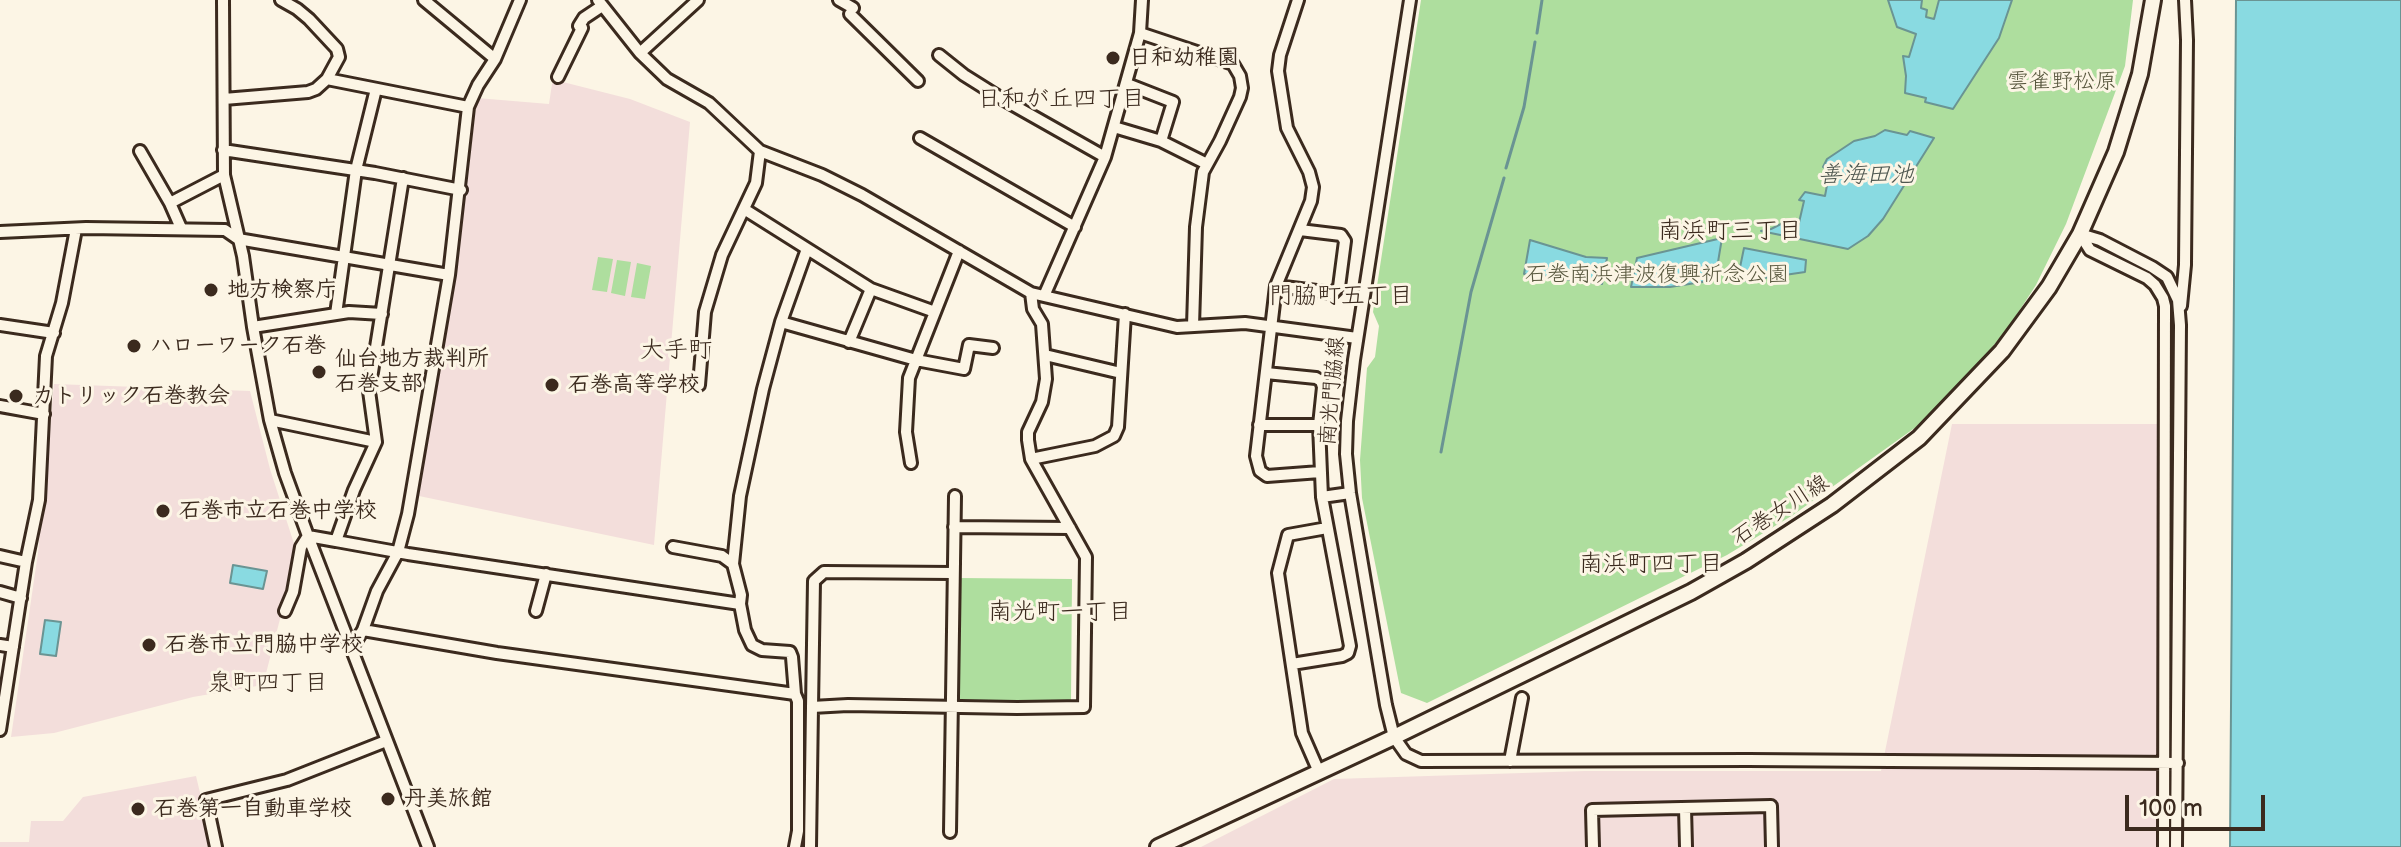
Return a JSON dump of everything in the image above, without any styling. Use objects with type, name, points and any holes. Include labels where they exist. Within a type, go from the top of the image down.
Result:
[{"type":"main road","name":"石巻女川線","points":[[1158,847],[1394,737],[1691,592],[1746,561],[1832,505],[1919,438],[2002,351],[2049,287],[2080,234],[2116,152],[2140,74],[2153,0]]},
{"type":"street","points":[[223,0],[224,175],[243,256],[270,420],[308,536],[428,847]]},
{"type":"street","points":[[224,99],[308,92],[327,79],[339,57],[337,49],[297,9],[281,0]]},
{"type":"street","points":[[424,0],[495,59]]},
{"type":"street","points":[[351,649],[363,630],[377,591],[398,552],[408,514],[449,275],[468,107],[495,59],[520,0]]},
{"type":"street","points":[[640,53],[698,0]]},
{"type":"street","points":[[839,0],[918,81]]},
{"type":"street","points":[[1044,296],[1105,157],[1140,33],[1142,0]]},
{"type":"street","points":[[1298,0],[1280,55],[1278,71],[1287,128],[1313,187],[1311,201],[1276,286],[1256,456],[1260,471],[1267,476],[1320,472]]},
{"type":"street","name":"南光門脇線","points":[[1394,737],[1350,493],[1346,454],[1357,338],[1410,0]]},
{"type":"street","points":[[2176,847],[2180,325],[2185,265],[2185,0]]},
{"type":"street","points":[[558,77],[582,28],[579,26],[600,3],[640,53],[667,79],[709,103],[760,151],[822,175],[1031,293],[1167,326],[1245,323],[1357,338]]},
{"type":"street","points":[[1140,33],[1233,64],[1242,88],[1203,172],[1196,227],[1193,326]]},
{"type":"street","points":[[939,55],[999,97],[1105,157]]},
{"type":"street","points":[[327,79],[468,107]]},
{"type":"street","points":[[1127,84],[1173,102],[1161,141]]},
{"type":"street","points":[[336,314],[356,170],[376,89]]},
{"type":"street","points":[[1114,127],[1161,141],[1207,164]]},
{"type":"street","points":[[920,138],[1075,227]]},
{"type":"street","points":[[223,150],[461,190]]},
{"type":"street","points":[[140,151],[181,228]]},
{"type":"street","points":[[699,385],[705,312],[722,255],[756,183],[760,151]]},
{"type":"street","points":[[170,203],[224,175]]},
{"type":"street","points":[[336,541],[354,490],[376,442],[369,391],[403,178]]},
{"type":"street","points":[[744,209],[871,289],[935,312]]},
{"type":"street","points":[[0,730],[3,690],[39,500],[46,356],[62,303],[76,229]]},
{"type":"street","points":[[0,232],[225,230],[238,239],[449,275]]},
{"type":"street","points":[[1276,286],[1333,293],[1339,287],[1345,241],[1341,235],[1300,230]]},
{"type":"street","points":[[2080,234],[2100,240],[2167,277],[2178,300],[2180,325]]},
{"type":"street","points":[[2080,234],[2090,250],[2147,278],[2155,285],[2165,306],[2164,847]]},
{"type":"street","points":[[807,249],[781,322],[763,389],[740,496],[733,564],[745,630],[752,645],[762,650],[790,652],[792,657],[798,701],[804,832],[810,847]]},
{"type":"street","points":[[911,463],[906,432],[909,378],[959,251]]},
{"type":"street","points":[[849,342],[871,289]]},
{"type":"street","points":[[812,707],[1084,707],[1086,557],[1031,459],[1028,432],[1042,402],[1046,379],[1042,324],[1033,309],[1031,293]]},
{"type":"street","points":[[253,327],[349,312],[382,314]]},
{"type":"street","points":[[1031,459],[1095,446],[1114,436],[1118,427],[1125,314]]},
{"type":"street","points":[[781,322],[916,360],[964,369],[969,345],[993,348]]},
{"type":"street","points":[[0,325],[54,333]]},
{"type":"street","points":[[1045,355],[1121,373]]},
{"type":"street","points":[[1266,373],[1316,378],[1323,387],[1319,425],[1322,497],[1350,646],[1348,653],[1342,656],[1292,664]]},
{"type":"street","points":[[0,406],[44,414]]},
{"type":"street","points":[[270,420],[376,442]]},
{"type":"street","points":[[1259,425],[1319,425]]},
{"type":"street","points":[[1322,497],[1350,493]]},
{"type":"street","points":[[950,832],[955,496]]},
{"type":"street","points":[[954,527],[1070,528]]},
{"type":"street","points":[[1319,772],[1302,733],[1278,573],[1288,535],[1327,528]]},
{"type":"street","points":[[308,536],[740,604]]},
{"type":"street","points":[[285,611],[293,592],[301,547],[308,536]]},
{"type":"street","points":[[673,547],[722,556],[733,564]]},
{"type":"street","points":[[0,556],[26,562]]},
{"type":"street","points":[[795,847],[804,832],[812,707],[814,581],[824,572],[953,573]]},
{"type":"street","points":[[536,611],[546,574]]},
{"type":"street","points":[[0,592],[21,598]]},
{"type":"street","points":[[363,630],[511,655],[795,694]]},
{"type":"street","points":[[0,645],[13,647]]},
{"type":"street","points":[[1510,761],[1522,698]]},
{"type":"street","points":[[1394,737],[1406,754],[1421,761],[2178,763]]},
{"type":"street","points":[[216,847],[206,800],[287,780],[386,741]]},
{"type":"street","points":[[1593,847],[1592,810],[1771,806],[1772,847]]},
{"type":"street","points":[[1685,808],[1686,847]]},
{"type":"shaded area","name":"石巻高等学校","points":[[555,80],[630,99],[690,122],[654,545],[419,496],[458,257],[477,98],[549,104]]},
{"type":"shaded area","points":[[54,384],[250,391],[270,469],[297,553],[263,685],[193,697],[54,733],[11,737],[38,553]]},
{"type":"shaded area","points":[[1952,424],[2157,424],[2160,847],[1201,847],[1334,779],[1585,771],[1881,771]]},
{"type":"shaded area","name":"石巻第一自動車学校","points":[[196,776],[213,847],[0,847],[0,842],[29,842],[31,821],[63,821],[83,797]]},
{"type":"green space","name":"石巻南浜津波復興祈念公園","points":[[1421,0],[2133,0],[2125,66],[2066,224],[2036,285],[2008,328],[1971,373],[1916,427],[1793,515],[1727,555],[1427,703],[1401,693],[1362,498],[1360,460],[1367,368],[1375,357],[1379,326],[1373,312]]},
{"type":"green space","points":[[598,257],[613,259],[607,292],[592,290]]},
{"type":"green space","points":[[617,260],[631,262],[625,296],[611,293]]},
{"type":"green space","points":[[637,263],[651,266],[645,299],[631,297]]},
{"type":"green space","points":[[959,578],[1072,579],[1071,701],[958,700]]},
{"type":"water","name":"善海田池","points":[[1888,0],[1922,0],[1921,8],[1927,10],[1926,17],[1934,19],[1939,0],[2012,0],[1999,38],[1953,109],[1905,93],[1903,56],[1909,57],[1916,34],[1897,27]]},
{"type":"water","points":[[2236,0],[2401,0],[2401,847],[2230,847]]},
{"type":"water","name":"善海田池","points":[[1885,130],[1907,135],[1910,131],[1934,138],[1883,219],[1868,236],[1848,249],[1761,231],[1783,223],[1798,227],[1804,201],[1799,200],[1805,192],[1825,196],[1830,169],[1823,167],[1827,159],[1854,141]]},
{"type":"water","points":[[1722,238],[1715,280],[1670,287],[1631,287],[1637,258]]},
{"type":"water","points":[[1530,240],[1586,257],[1607,258],[1602,284],[1524,274]]},
{"type":"water","points":[[1744,248],[1806,260],[1805,272],[1737,282]]},
{"type":"water","points":[[233,565],[267,571],[263,589],[230,583]]},
{"type":"water","points":[[45,620],[61,622],[56,656],[40,654]]},
{"type":"waterway","points":[[1537,33],[1542,0]]},
{"type":"waterway","points":[[1506,168],[1524,107],[1535,42]]},
{"type":"waterway","points":[[1441,452],[1471,292],[1504,178]]},
{"type":"place","name":"日和幼稚園","points":[[1113,58]]},
{"type":"place","name":"地方検察庁","points":[[211,290]]},
{"type":"place","name":"ハローワーク石巻","points":[[134,346]]},
{"type":"place","name":"仙台地方裁判所 石巻支部","points":[[319,372]]},
{"type":"place","name":"石巻高等学校","points":[[552,385]]},
{"type":"place","name":"カトリック石巻教会","points":[[16,396]]},
{"type":"place","name":"石巻市立石巻中学校","points":[[163,511]]},
{"type":"place","name":"石巻市立門脇中学校","points":[[149,645]]},
{"type":"place","name":"丹美旅館","points":[[388,799]]},
{"type":"place","name":"石巻第一自動車学校","points":[[138,809]]},
{"type":"district","name":"日和が丘四丁目","points":[[1061,100]]},
{"type":"district","name":"南浜町三丁目","points":[[1730,232]]},
{"type":"district","name":"門脇町五丁目","points":[[1341,297]]},
{"type":"district","name":"大手町","points":[[676,351]]},
{"type":"district","name":"南浜町四丁目","points":[[1651,565]]},
{"type":"district","name":"南光町一丁目","points":[[1060,613]]},
{"type":"district","name":"泉町四丁目","points":[[268,684]]},
{"type":"park label","name":"雲雀野松原","points":[[2062,82]]}]
